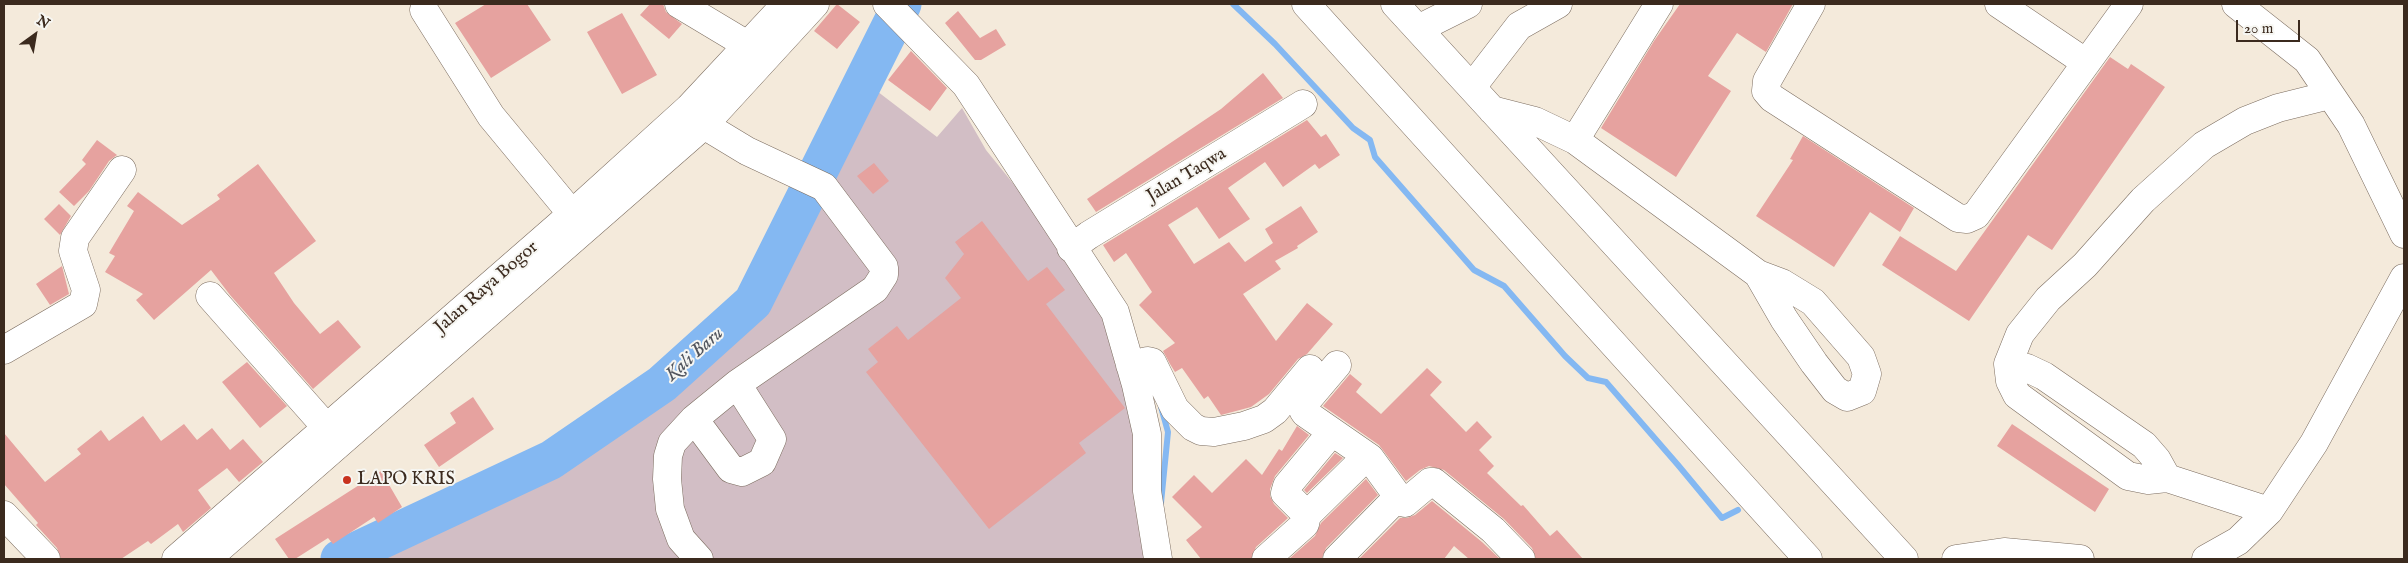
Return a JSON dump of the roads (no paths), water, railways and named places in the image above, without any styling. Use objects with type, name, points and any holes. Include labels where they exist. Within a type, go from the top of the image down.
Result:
[{"type":"main road","points":[[679,4],[749,46]]},
{"type":"main road","name":"Jalan Raya Bogor","points":[[176,559],[572,214],[689,108],[749,46],[786,4]]},
{"type":"main road","name":"Jalan Raya Bogor","points":[[207,559],[704,125],[815,4]]},
{"type":"main road","points":[[888,4],[914,28],[966,84],[1079,242],[1115,312],[1138,363],[1147,434],[1147,491],[1158,559]]},
{"type":"main road","points":[[1306,4],[1808,559]]},
{"type":"main road","points":[[1395,4],[1904,559]]},
{"type":"main road","points":[[1418,29],[1468,4]]},
{"type":"main road","points":[[1472,88],[1519,26],[1558,4]]},
{"type":"main road","points":[[1575,140],[1659,4]]},
{"type":"main road","points":[[1811,4],[1767,81],[1766,91],[1772,98],[1958,218],[1967,220],[1976,215],[2085,62],[2129,4]]},
{"type":"main road","points":[[1999,4],[2085,62]]},
{"type":"main road","points":[[2236,4],[2306,60],[2351,125],[2404,234]]},
{"type":"main road","points":[[424,10],[491,116],[572,214]]},
{"type":"main road","points":[[2269,511],[2167,478],[2148,480],[2128,476],[2017,395],[2010,380],[2008,364],[2020,334],[2048,299],[2086,265],[2143,200],[2204,145],[2245,121],[2278,108],[2330,95]]},
{"type":"main road","name":"Jalan Taqwa","points":[[1079,242],[1303,104]]},
{"type":"main road","points":[[1492,110],[1535,121],[1575,140],[1758,274]]},
{"type":"main road","points":[[699,559],[681,538],[670,509],[667,480],[668,456],[672,442],[694,419],[738,384],[881,283],[884,275],[884,267],[822,186],[747,151],[704,125]]},
{"type":"main road","points":[[4,350],[83,304],[86,290],[73,251],[75,238],[122,170]]},
{"type":"main road","points":[[2206,559],[2238,541],[2269,511],[2314,443],[2404,278]]},
{"type":"main road","points":[[210,296],[326,427]]},
{"type":"main road","points":[[1138,363],[1154,365],[1164,391],[1174,409],[1186,422],[1201,431],[1214,432],[1244,426],[1270,415],[1331,358],[1303,408],[1305,413],[1367,456],[1398,498],[1404,503],[1430,482],[1434,482],[1493,530],[1521,559]]},
{"type":"main road","points":[[694,419],[731,470],[742,472],[762,462],[772,439],[738,384]]},
{"type":"main road","points":[[1307,515],[1285,493],[1288,486],[1332,432]]},
{"type":"main road","points":[[1266,559],[1305,524],[1307,515],[1367,456]]},
{"type":"main road","points":[[1337,559],[1398,498]]},
{"type":"main road","points":[[4,515],[46,559]]},
{"type":"main road","points":[[1956,559],[2004,552],[2080,559]]},
{"type":"waterway","name":"Kali Baru","points":[[340,559],[551,460],[662,384],[753,302],[902,4]]},
{"type":"waterway","points":[[1233,4],[1275,44],[1353,128],[1370,140],[1375,157],[1474,270],[1504,286],[1565,356],[1588,378],[1606,382],[1722,518],[1738,510]]},
{"type":"waterway","points":[[1161,407],[1168,432],[1161,503]]},
{"type":"place","name":"LAPO KRIS","points":[[347,480]]}]
